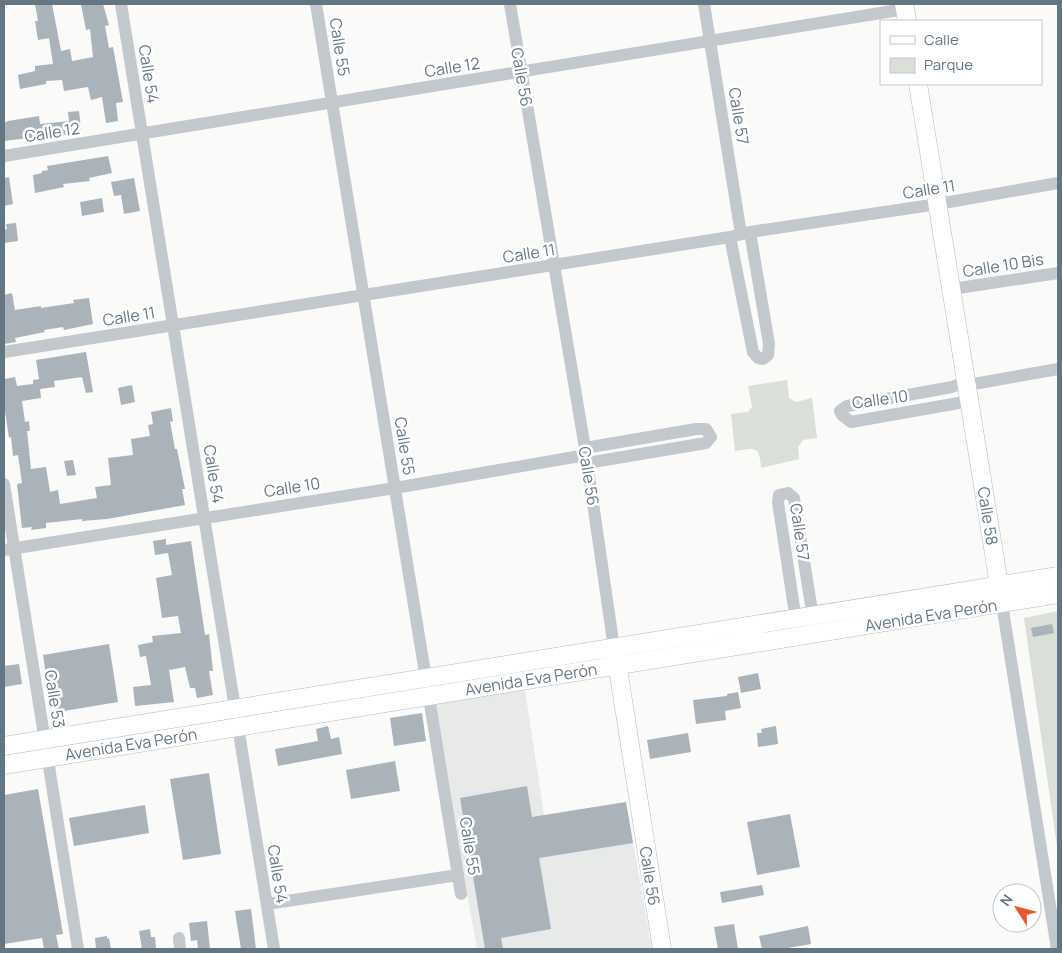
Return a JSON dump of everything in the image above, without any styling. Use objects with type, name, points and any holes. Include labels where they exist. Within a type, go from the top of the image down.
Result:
[{"type":"main road","name":"Calle 58","points":[[918,85],[1002,604]]},
{"type":"main road","name":"Avenida Eva Perón","points":[[4,746],[1058,576]]},
{"type":"main road","name":"Avenida Eva Perón","points":[[4,765],[1058,594]]},
{"type":"main road","name":"Calle 56","points":[[614,648],[662,949]]},
{"type":"street","name":"Calle 54","points":[[121,4],[274,949]]},
{"type":"street","name":"Calle 55","points":[[316,4],[461,894]]},
{"type":"street","name":"Calle 56","points":[[510,4],[586,455],[614,648]]},
{"type":"street","name":"Calle 57","points":[[704,4],[740,234],[753,352],[758,358],[763,359],[768,356],[769,344],[740,234]]},
{"type":"street","name":"Calle 12","points":[[4,156],[906,11]]},
{"type":"street","name":"Calle 11","points":[[4,352],[938,204],[1058,183]]},
{"type":"street","name":"Calle 10 Bis","points":[[952,289],[1058,273]]},
{"type":"street","name":"Calle 10","points":[[968,389],[952,387],[847,406],[840,411],[851,422],[968,389],[1058,369]]},
{"type":"street","name":"Calle 10","points":[[9,549],[395,488],[586,455],[696,429],[706,429],[711,436],[706,443],[586,455]]},
{"type":"street","name":"Calle 53","points":[[4,484],[9,549],[45,740],[78,949]]},
{"type":"street","name":"Calle 57","points":[[798,636],[804,617],[794,498],[788,492],[779,495],[778,502],[804,617],[816,633]]},
{"type":"street","name":"Calle 58","points":[[1002,604],[1057,949]]},
{"type":"street","points":[[267,904],[458,875]]},
{"type":"shaded area","points":[[525,690],[544,815],[626,802],[652,949],[477,949],[433,704]]},
{"type":"green space","points":[[787,380],[789,398],[796,402],[812,398],[817,438],[803,440],[798,447],[799,459],[761,468],[759,455],[755,450],[735,451],[731,414],[748,412],[752,407],[748,386]]},
{"type":"green space","points":[[1058,611],[1058,853],[1024,618]]},
{"type":"building","points":[[35,4],[52,4],[61,51],[70,49],[72,61],[93,57],[90,29],[86,30],[81,4],[103,4],[109,25],[105,26],[109,48],[113,47],[123,102],[116,103],[118,121],[106,123],[102,97],[91,100],[88,87],[64,91],[62,80],[46,81],[46,84],[20,89],[18,75],[35,71],[35,66],[53,64],[49,38],[38,40],[35,21],[38,21]]},
{"type":"building","points":[[79,111],[81,129],[70,130],[71,134],[29,140],[28,138],[4,141],[4,123],[8,121],[39,116],[40,124],[69,121],[68,112]]},
{"type":"building","points":[[108,156],[112,173],[89,178],[90,181],[63,184],[64,187],[35,193],[33,175],[48,170],[47,166]]},
{"type":"building","points":[[9,177],[13,204],[4,206],[4,178]]},
{"type":"building","points":[[134,178],[140,211],[124,214],[121,195],[114,196],[111,182]]},
{"type":"building","points":[[102,198],[104,212],[82,216],[80,202]]},
{"type":"building","points":[[16,223],[18,241],[4,243],[4,230],[7,229],[6,224]]},
{"type":"building","points":[[12,293],[15,310],[74,303],[73,300],[89,298],[93,324],[64,330],[63,327],[44,330],[45,332],[15,338],[16,342],[4,344],[4,295]]},
{"type":"building","points":[[86,352],[93,392],[86,393],[82,377],[54,381],[55,387],[40,389],[41,398],[22,401],[25,422],[29,421],[30,431],[27,431],[31,469],[46,467],[50,492],[58,490],[60,504],[97,498],[95,487],[111,485],[108,458],[133,455],[131,439],[150,436],[148,425],[153,424],[151,412],[171,408],[173,422],[170,421],[185,489],[182,489],[185,505],[107,519],[82,521],[82,519],[46,523],[46,528],[31,530],[32,527],[22,528],[17,484],[22,483],[18,455],[13,456],[11,437],[9,438],[4,404],[4,379],[15,377],[17,386],[33,384],[33,380],[39,379],[36,360]]},
{"type":"building","points":[[132,385],[135,402],[121,405],[118,388]]},
{"type":"building","points":[[73,460],[76,475],[67,476],[64,461]]},
{"type":"building","points":[[166,539],[166,545],[191,541],[205,635],[209,634],[213,671],[209,671],[213,695],[197,698],[195,688],[190,688],[185,667],[169,670],[174,702],[135,706],[133,687],[151,685],[146,656],[140,657],[138,645],[153,642],[152,636],[181,633],[178,616],[162,618],[156,578],[172,575],[168,553],[155,555],[153,541]]},
{"type":"building","points":[[1052,624],[1054,633],[1033,637],[1031,628]]},
{"type":"building","points":[[109,644],[118,702],[52,713],[43,655]]},
{"type":"building","points":[[19,664],[22,684],[4,687],[4,666]]},
{"type":"building","points":[[758,673],[761,689],[741,693],[738,677]]},
{"type":"building","points":[[738,692],[741,708],[725,711],[726,720],[696,724],[693,700],[727,696],[727,694]]},
{"type":"building","points":[[422,713],[426,741],[394,746],[390,718]]},
{"type":"building","points":[[328,726],[331,739],[339,737],[342,754],[278,766],[275,749],[318,741],[316,729]]},
{"type":"building","points":[[776,726],[778,744],[758,747],[757,733],[762,733],[761,729]]},
{"type":"building","points":[[688,733],[691,752],[650,759],[647,740]]},
{"type":"building","points":[[395,761],[400,791],[351,799],[346,770]]},
{"type":"building","points":[[209,773],[221,854],[183,860],[170,779]]},
{"type":"building","points":[[527,786],[532,817],[626,802],[633,843],[539,858],[551,929],[501,938],[503,949],[485,949],[460,798]]},
{"type":"building","points":[[38,789],[63,934],[56,935],[59,949],[44,949],[42,938],[4,944],[4,795]]},
{"type":"building","points":[[145,805],[149,833],[74,846],[69,818]]},
{"type":"building","points":[[790,814],[800,867],[757,875],[747,822]]},
{"type":"building","points":[[762,885],[764,895],[722,903],[720,892]]},
{"type":"building","points":[[251,909],[256,949],[241,949],[235,911]]},
{"type":"building","points":[[207,921],[210,949],[198,949],[197,940],[191,941],[189,923]]},
{"type":"building","points":[[734,924],[738,949],[718,949],[714,927]]},
{"type":"building","points":[[808,926],[811,944],[782,949],[762,949],[759,936]]},
{"type":"building","points":[[150,929],[151,937],[155,937],[156,947],[155,949],[142,949],[139,931]]},
{"type":"building","points":[[107,936],[111,949],[96,949],[95,938]]}]
